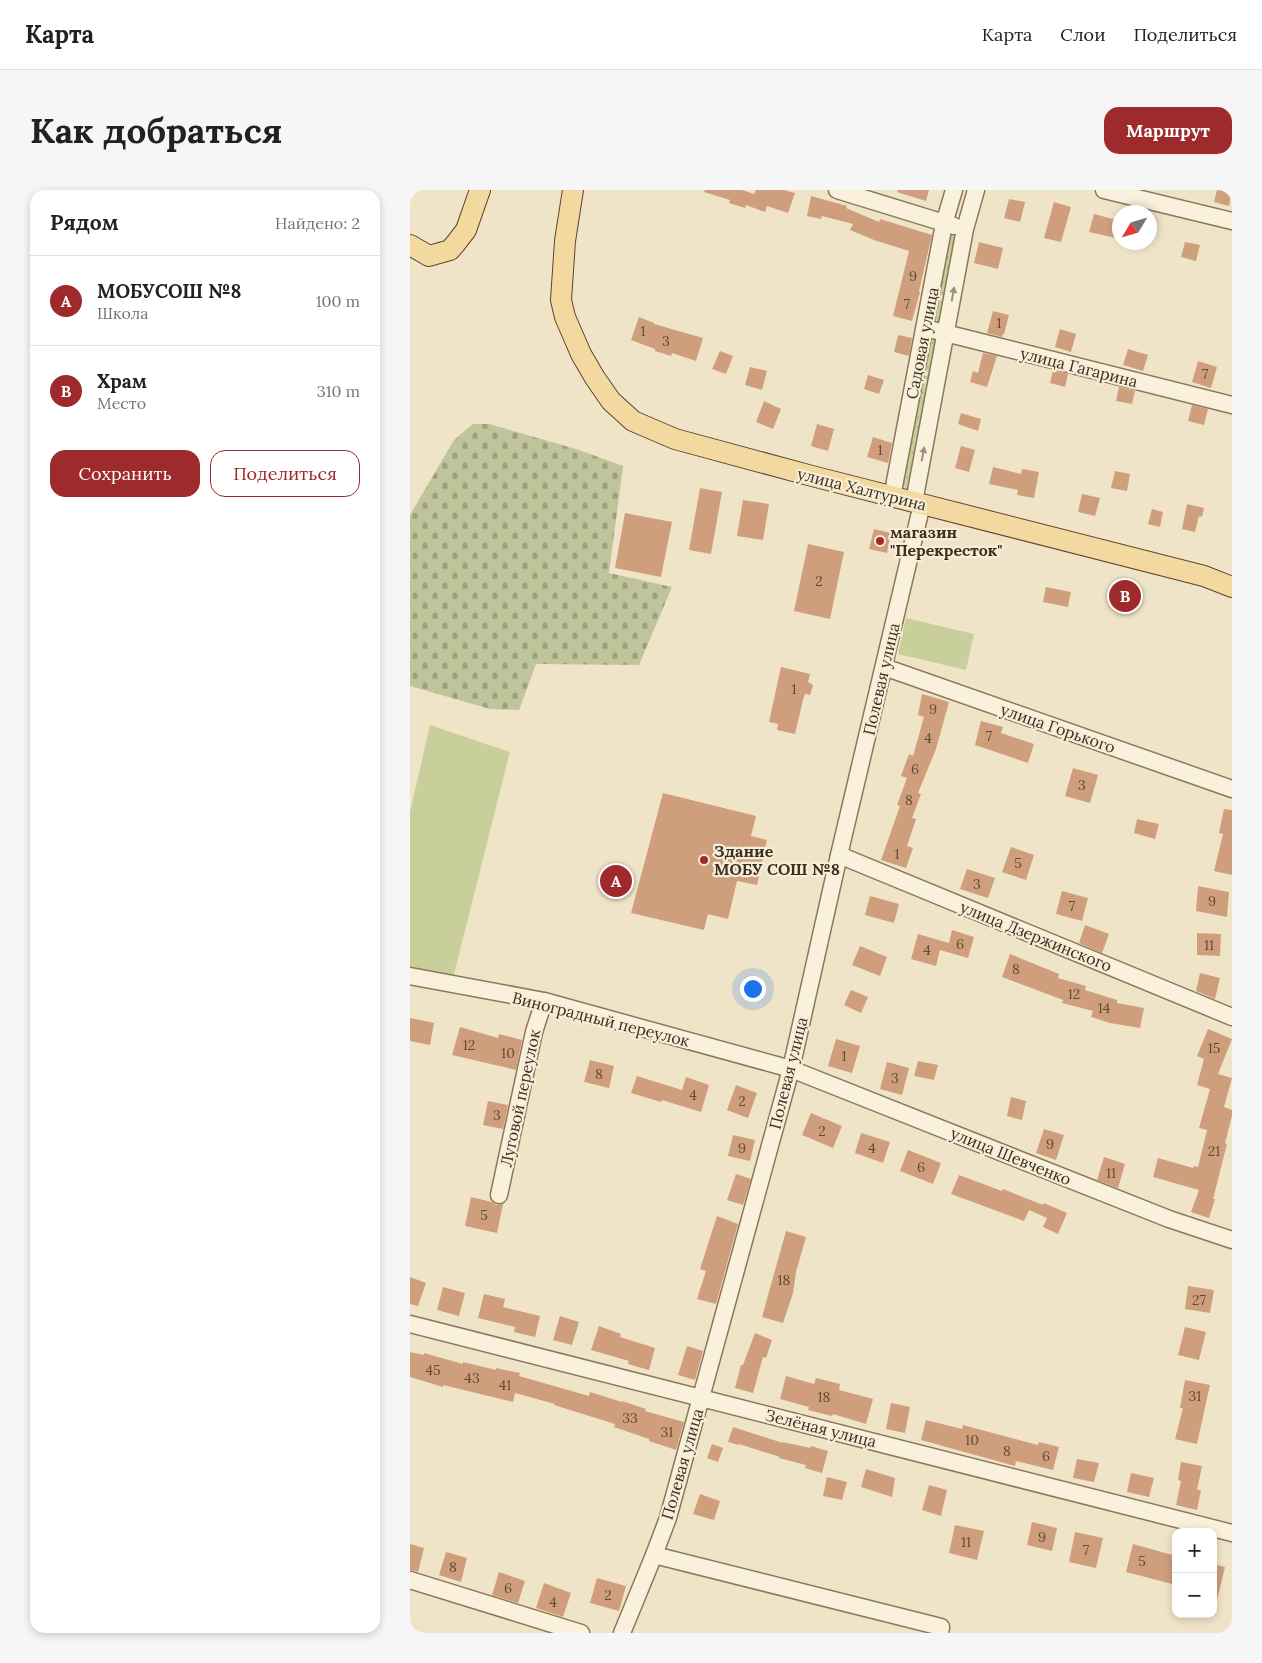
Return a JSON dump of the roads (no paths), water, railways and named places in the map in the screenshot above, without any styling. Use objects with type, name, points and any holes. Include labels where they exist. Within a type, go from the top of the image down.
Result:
[{"type":"main road","points":[[410,245],[429,256],[450,250],[466,230],[480,190]]},
{"type":"main road","name":"улица Халтурина","points":[[573,190],[565,241],[561,300],[565,317],[595,378],[611,401],[633,422],[675,439],[1204,576],[1232,587]]},
{"type":"street","points":[[837,190],[965,229]]},
{"type":"street","name":"Садовая улица","points":[[892,496],[944,224],[954,190]]},
{"type":"street","name":"Полевая улица","points":[[622,1633],[668,1518],[791,1069],[884,667],[918,503],[965,229],[976,190]]},
{"type":"street","points":[[1104,190],[1232,222]]},
{"type":"street","name":"улица Гагарина","points":[[925,328],[1232,406]]},
{"type":"street","name":"улица Горького","points":[[884,667],[1232,789]]},
{"type":"street","name":"улица Дзержинского","points":[[839,855],[1232,1017]]},
{"type":"street","name":"Виноградный переулок","points":[[410,976],[544,1002],[791,1069]]},
{"type":"street","name":"Луговой переулок","points":[[499,1195],[534,1032],[544,1002]]},
{"type":"street","name":"улица Шевченко","points":[[791,1069],[1169,1219],[1232,1240]]},
{"type":"street","name":"Зелёная улица","points":[[410,1324],[1232,1533]]},
{"type":"street","points":[[654,1555],[940,1630]]},
{"type":"street","points":[[410,1580],[581,1633]]},
{"type":"place","name":"магазин \"Перекресток\"","points":[[880,541]]},
{"type":"place","name":"Храм","points":[[1125,596]]},
{"type":"place","name":"Здание МОБУ СОШ №8","points":[[704,860]]},
{"type":"place","name":"МОБУСОШ №8","points":[[616,881]]}]
